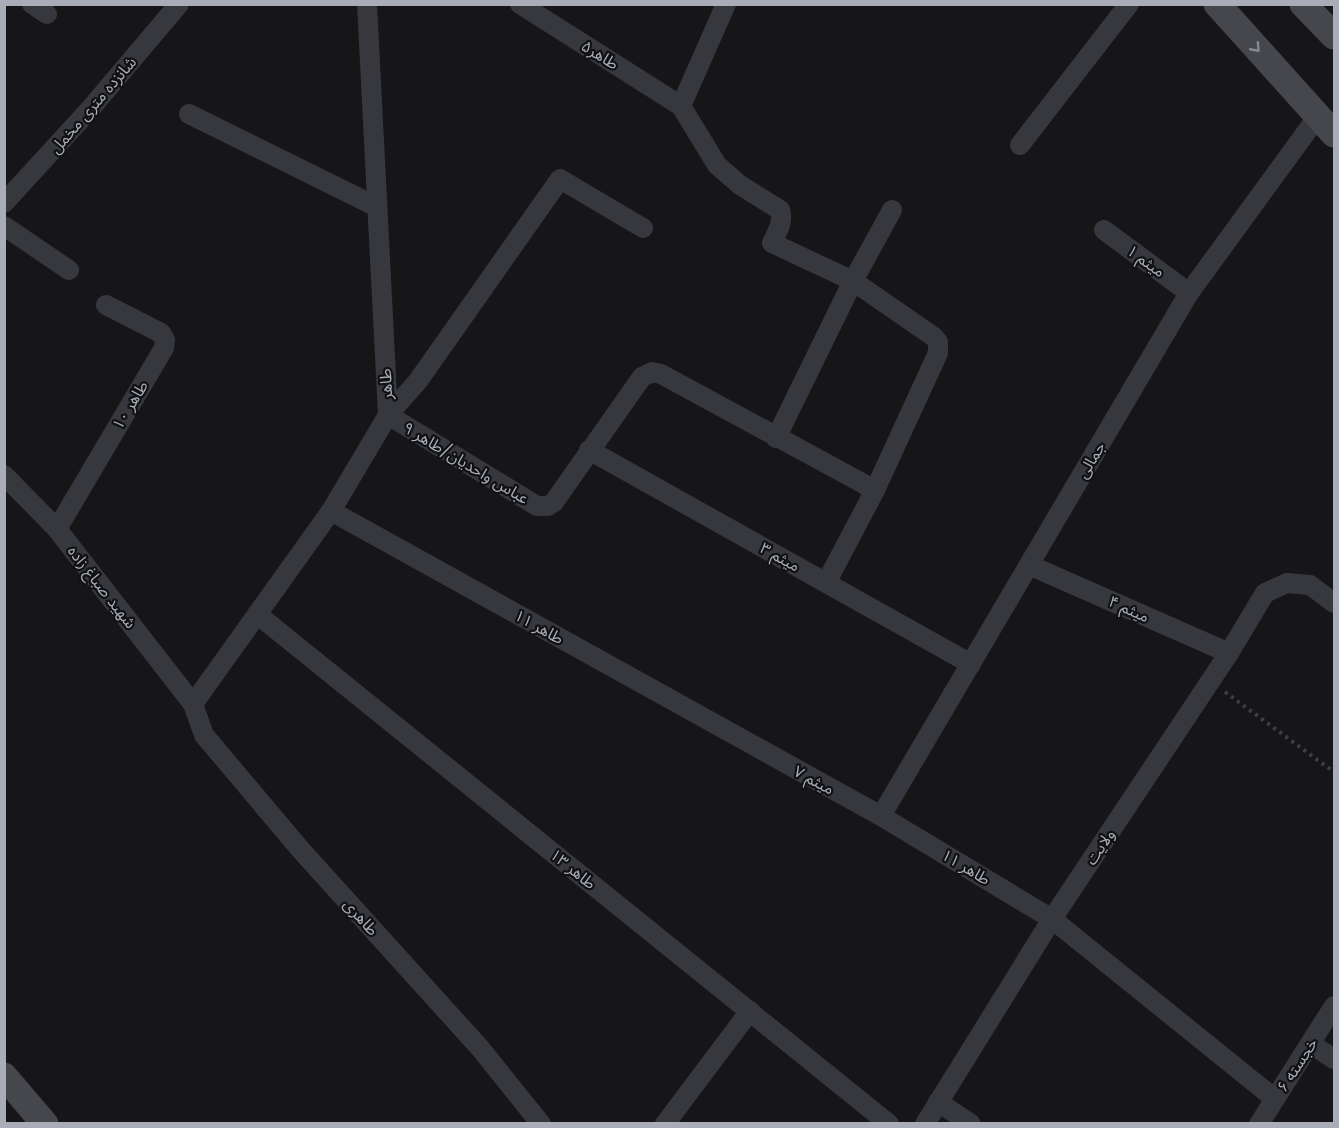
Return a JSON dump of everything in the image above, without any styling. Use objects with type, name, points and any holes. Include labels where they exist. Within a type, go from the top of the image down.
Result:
[{"type":"street","name":"شانزده متری مخمل","points":[[4,203],[91,108],[179,4]]},
{"type":"street","name":"طاهر","points":[[193,704],[331,511],[388,415],[366,4]]},
{"type":"street","name":"طاهر۵","points":[[520,4],[681,106]]},
{"type":"street","points":[[726,4],[681,106],[717,165],[740,185],[780,210],[781,222],[772,243],[853,281],[938,342],[938,352],[875,490],[826,583]]},
{"type":"street","points":[[1020,145],[1129,4]]},
{"type":"street","points":[[1217,4],[1326,125]]},
{"type":"street","points":[[1303,4],[1335,36]]},
{"type":"street","points":[[189,114],[377,207]]},
{"type":"street","name":"جمالی","points":[[881,816],[1189,292],[1326,125]]},
{"type":"street","points":[[388,415],[418,381],[560,179],[643,228]]},
{"type":"street","points":[[875,490],[776,438],[853,281],[892,210]]},
{"type":"street","points":[[4,226],[69,270]]},
{"type":"street","name":"میثم ۱","points":[[1104,230],[1189,292]]},
{"type":"street","name":"طاهر ۱۰","points":[[57,529],[164,348],[165,340],[161,333],[106,305]]},
{"type":"street","name":"عباس واحدیان/طاهر ۹","points":[[388,415],[537,506],[548,506],[554,502],[642,377],[652,372],[661,374],[776,438]]},
{"type":"street","name":"میثم ۳","points":[[589,450],[971,664]]},
{"type":"street","name":"شهید صباغ زاده","points":[[4,475],[57,529],[193,704]]},
{"type":"street","name":"طاهر ۱۱","points":[[331,511],[747,743]]},
{"type":"street","name":"میثم ۴","points":[[1029,565],[1229,653]]},
{"type":"street","name":"ولایت","points":[[925,1124],[1052,919],[1229,653],[1265,593],[1287,583],[1310,585],[1335,603]]},
{"type":"street","name":"طاهر ۱۳","points":[[258,614],[889,1124]]},
{"type":"street","name":"طاهری","points":[[193,704],[204,735],[300,849],[480,1048],[541,1124]]},
{"type":"street","name":"میثم ۷","points":[[747,743],[881,816]]},
{"type":"street","name":"طاهر ۱۱","points":[[881,816],[1052,919],[1275,1099]]},
{"type":"street","name":"خجسته ۶","points":[[1259,1124],[1335,1006]]},
{"type":"street","points":[[665,1124],[750,1011]]},
{"type":"street","points":[[1311,1044],[1335,1059]]},
{"type":"street","points":[[4,1076],[45,1124]]},
{"type":"street","points":[[938,1102],[971,1124]]},
{"type":"path","points":[[1210,681],[1335,772]]}]
